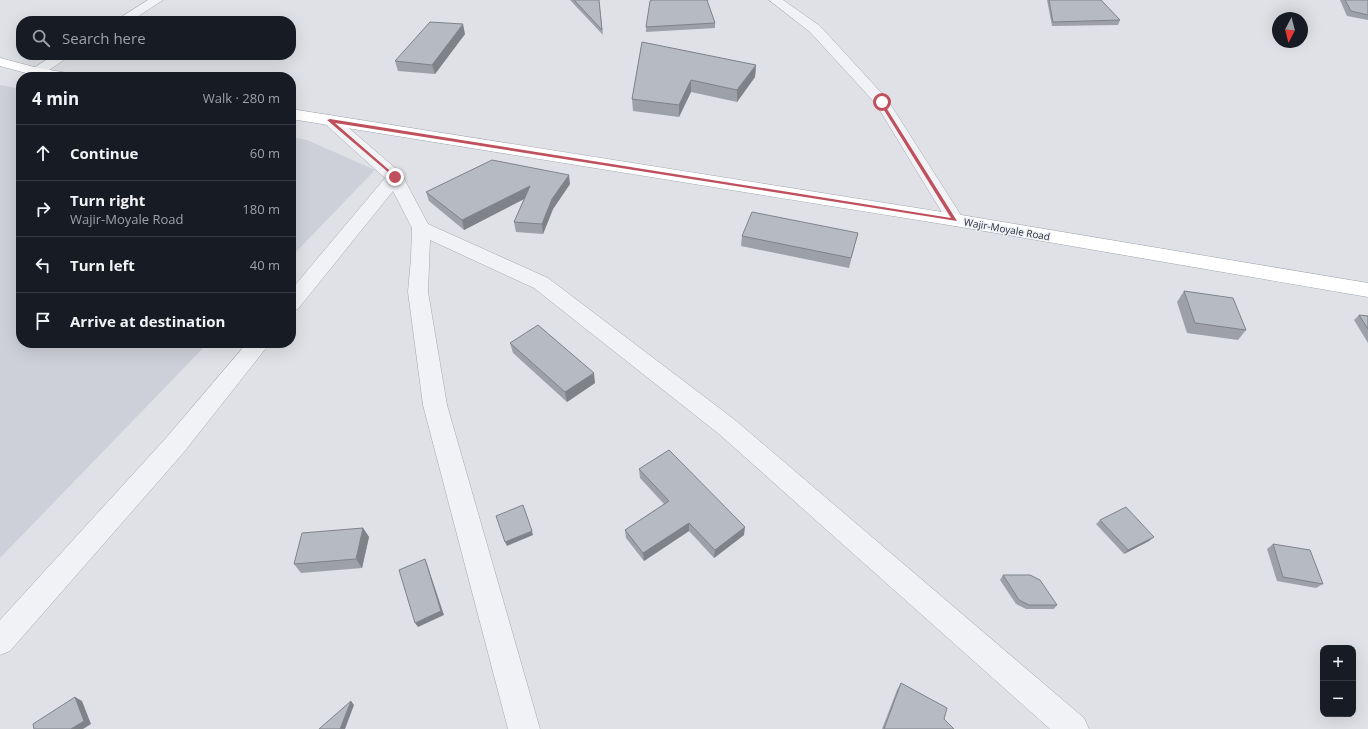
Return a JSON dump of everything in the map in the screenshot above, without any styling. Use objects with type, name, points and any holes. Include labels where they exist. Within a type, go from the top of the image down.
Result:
[{"type":"main road","points":[[0,62],[37,72]]},
{"type":"main road","name":"Wajir-Moyale Road","points":[[296,115],[955,220],[1368,290]]},
{"type":"street","points":[[130,16],[157,0]]},
{"type":"street","points":[[775,0],[815,29],[882,102],[955,220]]},
{"type":"street","points":[[37,72],[56,60]]},
{"type":"street","points":[[330,120],[395,177],[421,228],[421,258],[418,292],[434,405],[510,686],[524,729]]},
{"type":"street","points":[[296,298],[395,177]]},
{"type":"street","points":[[421,228],[541,283],[727,427],[1073,729]]},
{"type":"street","points":[[0,641],[176,445],[255,348]]},
{"type":"shaded area","points":[[0,85],[16,88],[16,348],[203,348],[0,558]]},
{"type":"shaded area","points":[[296,138],[307,140],[375,170],[296,252]]},
{"type":"building","points":[[574,0],[599,0],[602,30]]},
{"type":"building","points":[[707,0],[715,23],[646,27],[650,1]]},
{"type":"building","points":[[1049,0],[1101,0],[1120,20],[1053,22]]},
{"type":"building","points":[[1345,0],[1368,0],[1368,15],[1351,11]]},
{"type":"building","points":[[430,22],[463,24],[432,65],[395,61]]},
{"type":"building","points":[[642,42],[756,65],[737,90],[691,80],[679,105],[632,99]]},
{"type":"building","points":[[492,160],[569,175],[552,199],[542,224],[514,222],[530,186],[462,220],[426,192]]},
{"type":"building","points":[[752,212],[858,233],[851,258],[742,236]]},
{"type":"building","points":[[1184,291],[1233,298],[1246,330],[1195,323]]},
{"type":"building","points":[[1359,315],[1368,316],[1368,329]]},
{"type":"building","points":[[538,325],[594,373],[565,392],[510,343]]},
{"type":"building","points":[[669,450],[745,527],[715,550],[689,523],[643,553],[625,530],[669,501],[639,469]]},
{"type":"building","points":[[523,505],[532,531],[505,542],[496,516]]},
{"type":"building","points":[[1126,507],[1154,537],[1128,550],[1100,520]]},
{"type":"building","points":[[363,528],[356,559],[294,564],[302,533]]},
{"type":"building","points":[[1273,544],[1310,550],[1323,584],[1283,577]]},
{"type":"building","points":[[425,559],[441,611],[415,623],[399,570]]},
{"type":"building","points":[[1003,575],[1030,575],[1040,580],[1057,605],[1029,605],[1019,600]]},
{"type":"building","points":[[901,683],[947,708],[944,719],[954,729],[884,729]]},
{"type":"building","points":[[75,697],[84,721],[71,729],[34,729],[33,724]]},
{"type":"building","points":[[351,701],[340,729],[319,729]]},
{"type":"route","points":[[395,177],[330,120],[955,220],[882,102]]}]
